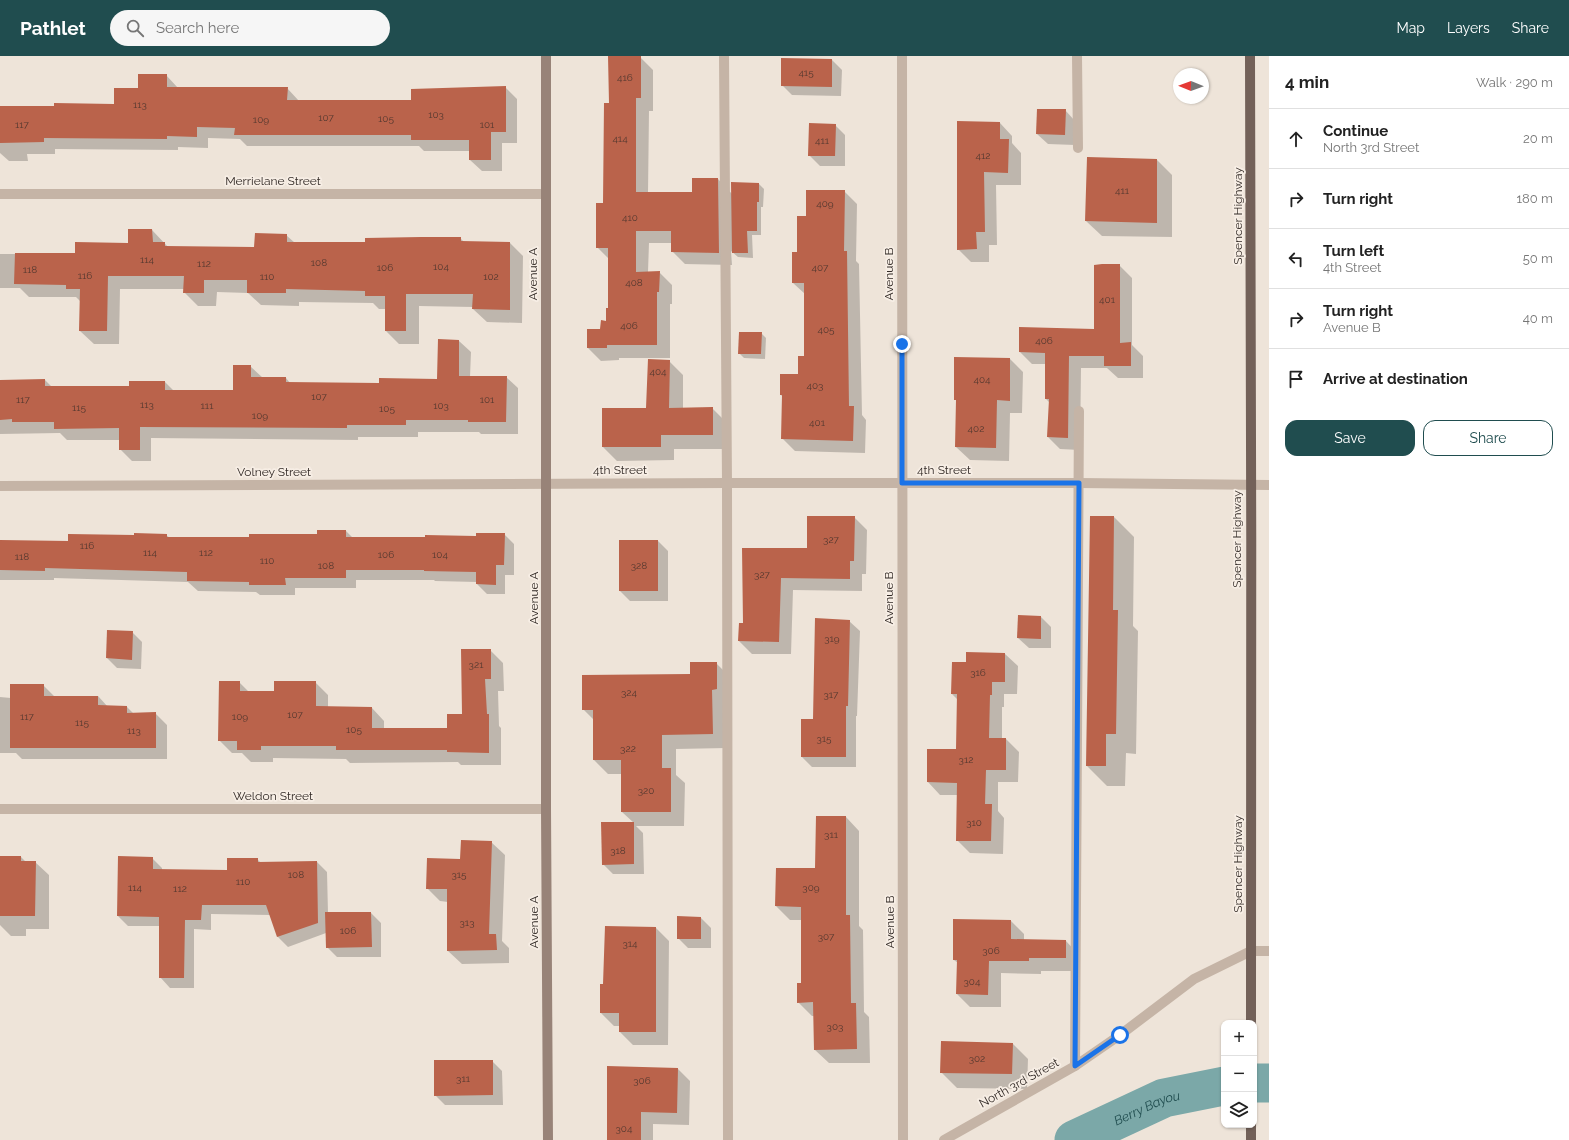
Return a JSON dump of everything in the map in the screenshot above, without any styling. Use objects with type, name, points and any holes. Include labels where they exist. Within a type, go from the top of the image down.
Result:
[{"type":"main road","name":"Spencer Highway","points":[[1250,56],[1251,1020]]},
{"type":"main road","points":[[1251,1128],[1251,1140]]},
{"type":"street","name":"Avenue A","points":[[546,56],[546,809],[548,1140]]},
{"type":"street","points":[[724,56],[727,483],[728,1140]]},
{"type":"street","name":"Avenue B","points":[[902,56],[903,1140]]},
{"type":"street","points":[[1077,56],[1078,148]]},
{"type":"street","name":"Merrielane Street","points":[[0,194],[546,194]]},
{"type":"street","points":[[1075,1066],[1079,411]]},
{"type":"street","name":"4th Street","points":[[547,484],[1079,483],[1269,485]]},
{"type":"street","name":"Volney Street","points":[[0,486],[547,484]]},
{"type":"street","name":"Weldon Street","points":[[0,809],[546,809]]},
{"type":"street","name":"North 3rd Street","points":[[944,1140],[1075,1066],[1120,1035],[1194,979],[1251,951],[1269,951]]},
{"type":"building","points":[[608,56],[641,56],[641,98],[636,98],[636,192],[692,192],[692,178],[718,178],[719,253],[671,252],[671,231],[636,231],[636,272],[660,271],[659,292],[657,292],[657,345],[607,345],[607,348],[587,348],[587,329],[600,329],[601,320],[606,321],[606,308],[608,308],[608,248],[596,248],[596,203],[603,203],[604,103],[609,103]]},
{"type":"building","points":[[781,58],[832,59],[832,87],[781,86]]},
{"type":"building","points":[[138,74],[167,74],[167,87],[288,87],[287,100],[411,100],[411,89],[506,86],[506,132],[491,132],[491,160],[469,160],[469,140],[411,140],[411,135],[234,135],[235,128],[197,127],[197,137],[167,136],[167,139],[44,138],[44,142],[0,143],[0,106],[54,106],[54,103],[114,104],[114,88],[138,88]]},
{"type":"building","points":[[1037,109],[1066,109],[1065,135],[1036,134]]},
{"type":"building","points":[[957,121],[1000,122],[1000,139],[1009,139],[1008,173],[984,172],[985,232],[976,232],[977,249],[957,250]]},
{"type":"building","points":[[809,123],[836,124],[835,156],[808,156]]},
{"type":"building","points":[[1087,157],[1157,159],[1157,223],[1085,221]]},
{"type":"building","points":[[731,182],[759,183],[759,202],[757,202],[757,231],[747,231],[748,253],[732,253]]},
{"type":"building","points":[[806,190],[845,190],[844,251],[847,251],[849,406],[854,406],[853,441],[781,439],[782,395],[780,395],[780,374],[798,374],[798,356],[804,356],[804,283],[792,283],[792,252],[797,252],[797,216],[806,216]]},
{"type":"building","points":[[128,229],[152,229],[153,242],[165,242],[165,246],[254,247],[255,233],[287,234],[287,242],[365,242],[365,238],[461,237],[461,241],[510,242],[510,310],[472,309],[473,294],[406,294],[406,331],[385,331],[385,296],[365,296],[365,291],[286,289],[286,293],[247,293],[247,280],[204,280],[204,293],[183,293],[184,276],[108,276],[107,331],[79,331],[80,289],[66,289],[66,285],[14,284],[15,253],[75,253],[75,242],[128,243]]},
{"type":"building","points":[[1120,264],[1120,343],[1131,342],[1131,366],[1104,366],[1104,356],[1069,356],[1068,438],[1047,437],[1049,399],[1045,399],[1045,353],[1019,352],[1019,327],[1094,329],[1094,265]]},
{"type":"building","points":[[739,332],[762,332],[761,354],[738,354]]},
{"type":"building","points":[[438,339],[459,340],[459,376],[507,376],[506,422],[468,422],[468,420],[406,420],[406,425],[347,425],[347,428],[140,427],[140,450],[119,450],[119,428],[54,429],[54,422],[12,422],[12,419],[0,420],[0,380],[45,379],[45,386],[129,386],[129,381],[165,381],[165,390],[233,390],[233,365],[251,365],[251,377],[286,377],[286,382],[379,383],[379,378],[437,379]]},
{"type":"building","points":[[954,357],[1010,358],[1010,401],[997,400],[996,448],[955,447],[956,400],[954,400]]},
{"type":"building","points":[[648,359],[670,360],[669,408],[713,407],[713,435],[661,435],[661,447],[602,447],[602,408],[646,408]]},
{"type":"building","points":[[807,516],[855,516],[854,561],[850,561],[850,579],[781,578],[779,642],[738,641],[739,623],[743,623],[742,548],[807,548]]},
{"type":"building","points":[[1090,516],[1114,516],[1113,610],[1118,610],[1116,734],[1106,734],[1106,766],[1086,766]]},
{"type":"building","points":[[317,530],[346,530],[346,537],[425,537],[425,535],[476,536],[476,533],[505,533],[504,565],[496,565],[496,585],[476,584],[476,572],[424,570],[346,570],[346,578],[285,578],[286,585],[249,585],[249,582],[187,581],[187,572],[45,568],[45,571],[0,570],[0,540],[68,541],[68,534],[134,535],[134,533],[167,534],[167,537],[249,537],[249,534],[317,534]]},
{"type":"building","points":[[619,540],[658,540],[658,591],[619,591]]},
{"type":"building","points":[[1018,615],[1041,616],[1041,639],[1017,638]]},
{"type":"building","points":[[815,618],[850,620],[848,706],[846,706],[846,757],[801,757],[801,719],[813,719]]},
{"type":"building","points":[[107,630],[133,631],[132,660],[106,658]]},
{"type":"building","points":[[461,649],[491,649],[491,679],[485,679],[487,714],[489,714],[489,753],[447,752],[447,750],[336,750],[336,746],[261,746],[261,750],[237,750],[237,741],[218,741],[219,681],[240,681],[240,691],[274,691],[274,681],[316,681],[316,706],[372,707],[372,728],[447,728],[447,714],[462,714]]},
{"type":"building","points":[[966,652],[1005,653],[1005,682],[992,682],[992,695],[990,695],[989,738],[1006,738],[1006,770],[986,770],[985,804],[992,804],[991,841],[956,841],[957,783],[927,782],[927,749],[956,749],[957,694],[951,694],[952,662],[966,662]]},
{"type":"building","points":[[690,662],[717,662],[717,689],[712,690],[713,734],[662,735],[662,768],[671,768],[671,812],[621,812],[621,760],[593,760],[593,710],[582,710],[582,675],[690,674]]},
{"type":"building","points":[[10,684],[44,684],[44,696],[98,696],[98,705],[127,706],[127,713],[156,712],[156,748],[10,748]]},
{"type":"building","points":[[816,816],[846,816],[846,915],[850,915],[851,1003],[856,1003],[857,1049],[814,1050],[813,1002],[797,1003],[797,983],[801,983],[801,907],[775,906],[776,868],[815,868]]},
{"type":"building","points":[[601,822],[634,822],[634,864],[602,865]]},
{"type":"building","points":[[461,840],[492,841],[489,934],[496,934],[497,950],[447,951],[447,889],[426,889],[427,858],[460,859]]},
{"type":"building","points":[[0,856],[21,856],[21,861],[36,861],[35,916],[0,916]]},
{"type":"building","points":[[118,856],[153,857],[153,869],[227,870],[227,858],[258,858],[258,862],[317,861],[318,923],[277,937],[266,905],[202,905],[201,920],[185,920],[184,978],[159,978],[159,917],[117,916]]},
{"type":"building","points":[[325,912],[371,912],[372,947],[326,948]]},
{"type":"building","points":[[677,916],[701,917],[701,939],[677,939]]},
{"type":"building","points":[[953,919],[1011,920],[1011,939],[1066,940],[1066,958],[1029,958],[1029,961],[989,961],[988,995],[956,994],[957,960],[953,960]]},
{"type":"building","points":[[605,926],[656,927],[656,1032],[619,1032],[619,1013],[600,1013],[600,984],[603,984]]},
{"type":"building","points":[[941,1041],[1013,1043],[1012,1074],[940,1073]]},
{"type":"building","points":[[434,1060],[493,1060],[493,1095],[434,1096]]},
{"type":"building","points":[[607,1066],[678,1068],[677,1113],[641,1112],[641,1140],[607,1140]]},
{"type":"waterway","name":"Berry Bayou","points":[[1257,1083],[1269,1083]]},
{"type":"waterway","name":"Berry Bayou","points":[[1074,1140],[1164,1098],[1221,1087]]},
{"type":"route","points":[[902,344],[902,483],[1079,483],[1075,1066],[1120,1035]]}]
